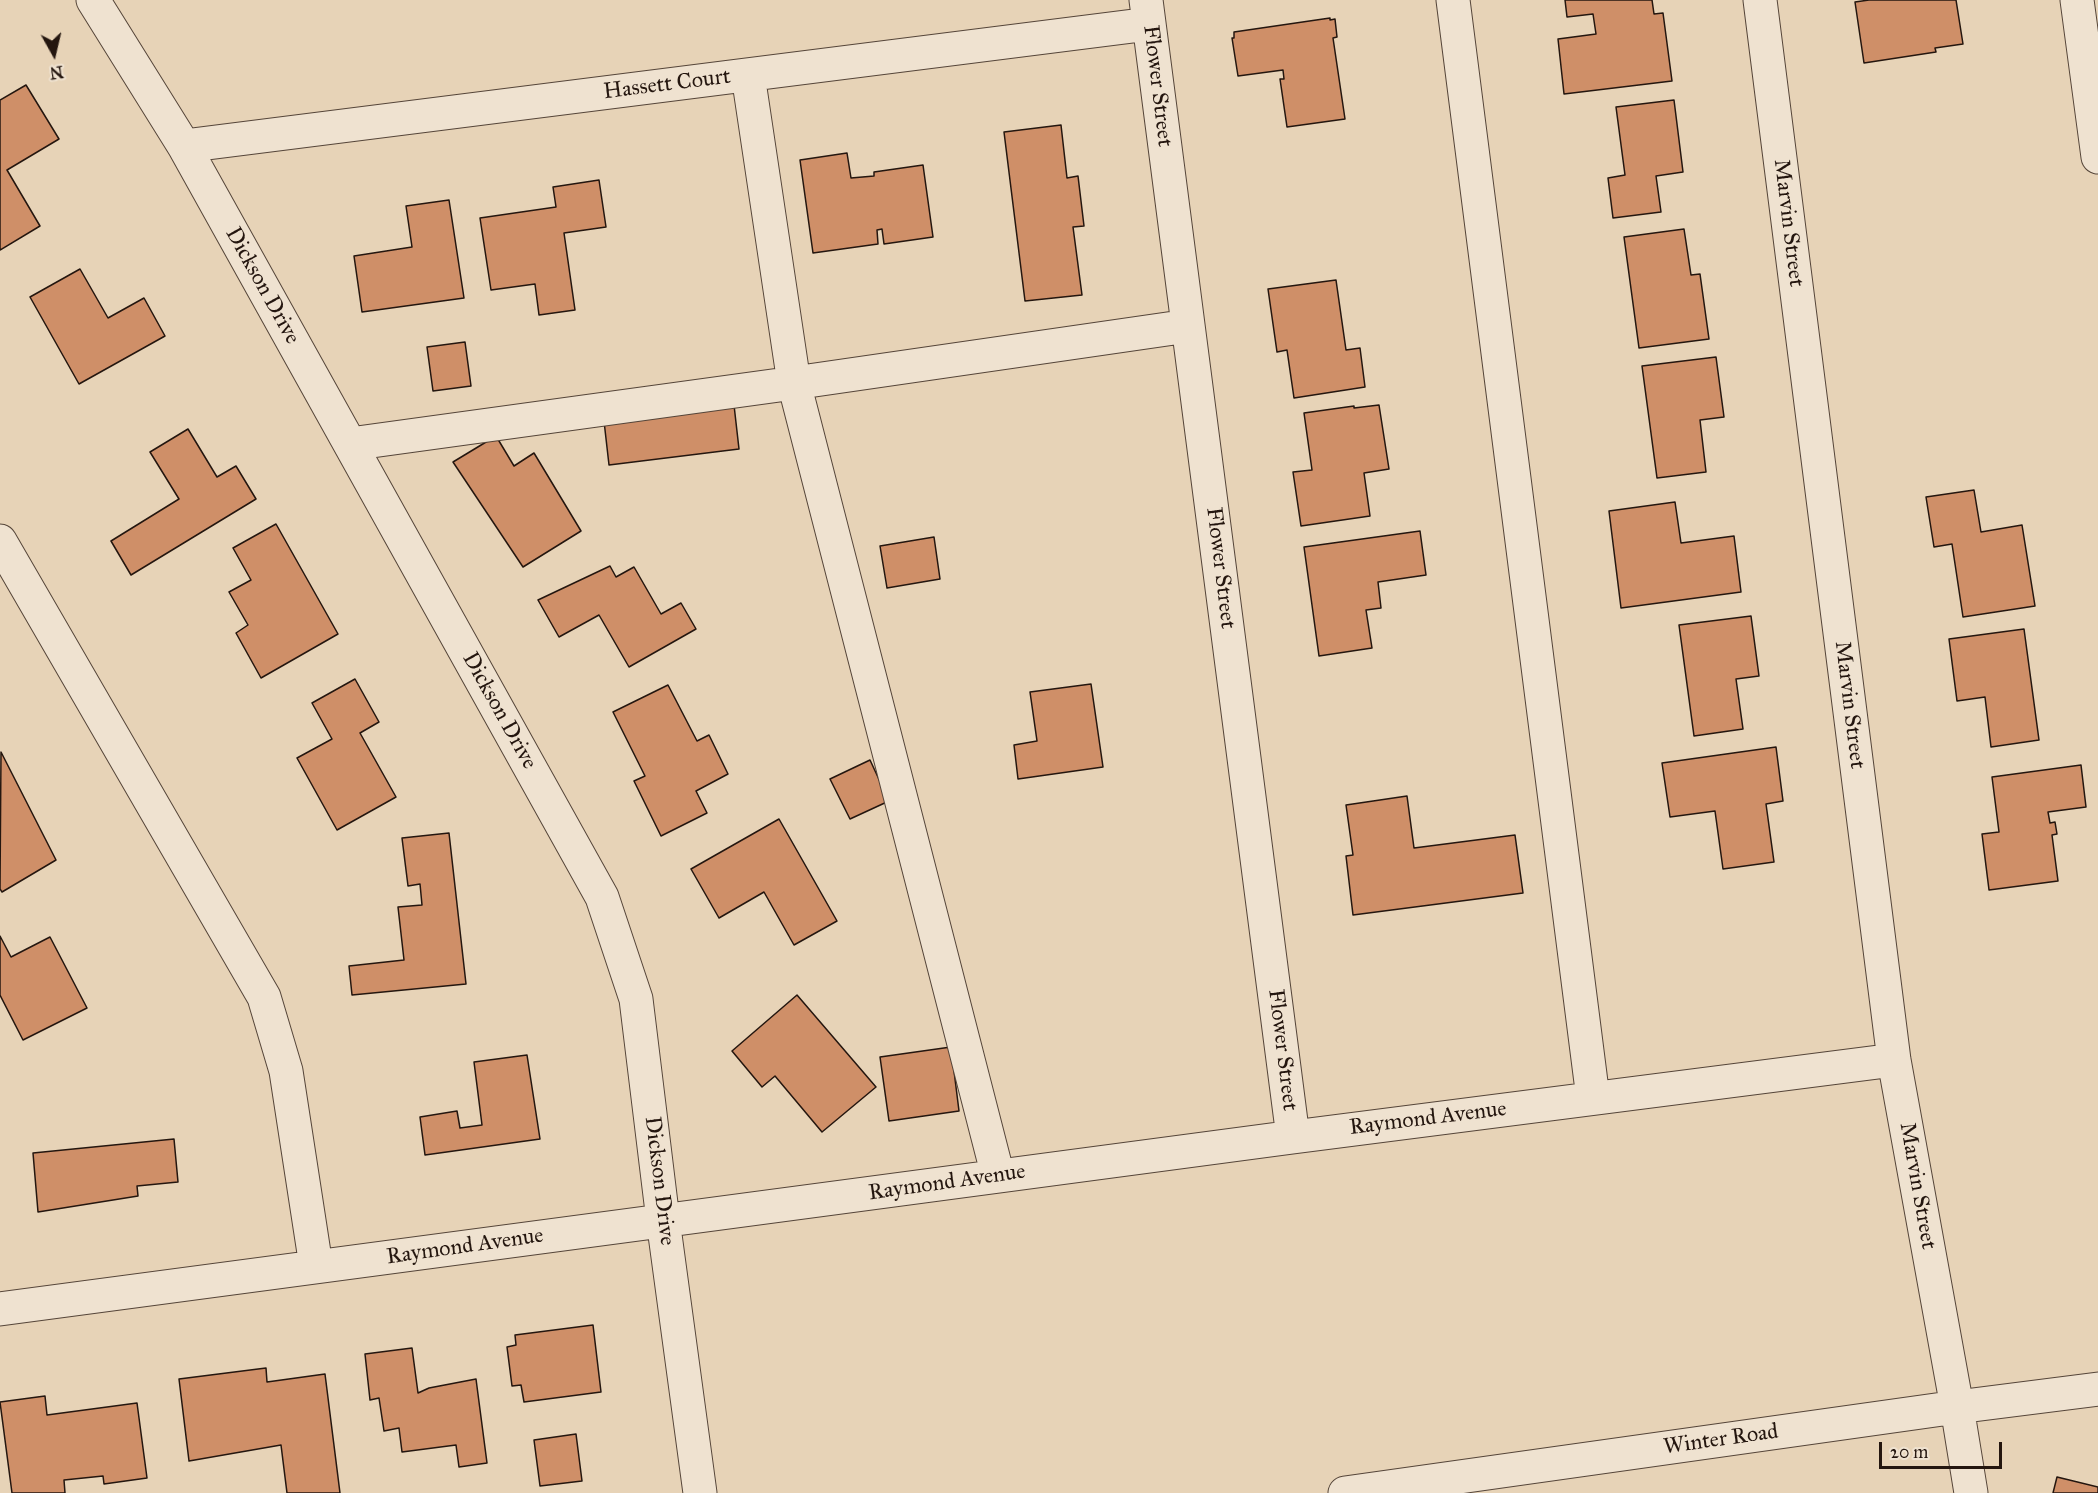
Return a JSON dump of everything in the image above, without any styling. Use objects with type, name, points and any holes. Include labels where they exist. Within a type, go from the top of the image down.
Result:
[{"type":"street","name":"Dickson Drive","points":[[93,0],[184,146],[602,897],[636,999],[700,1493]]},
{"type":"street","points":[[1453,0],[1593,1098]]},
{"type":"street","name":"Marvin Street","points":[[1760,0],[1894,1060],[1971,1493]]},
{"type":"street","points":[[2077,0],[2098,157]]},
{"type":"street","name":"Hassett Court","points":[[184,146],[748,75],[1148,12]]},
{"type":"street","name":"Flower Street","points":[[1148,12],[1293,1137]]},
{"type":"street","points":[[748,75],[794,383],[998,1176]]},
{"type":"street","points":[[350,444],[1188,326]]},
{"type":"street","points":[[0,541],[264,997],[286,1071],[316,1266]]},
{"type":"street","name":"Raymond Avenue","points":[[0,1309],[1293,1137],[1894,1060]]},
{"type":"street","name":"Winter Road","points":[[1345,1493],[2098,1389]]},
{"type":"building","points":[[1565,0],[1652,0],[1654,14],[1663,13],[1672,81],[1564,94],[1558,39],[1596,34],[1593,14],[1567,17]]},
{"type":"building","points":[[1956,0],[1963,44],[1935,48],[1936,52],[1864,63],[1855,2]]},
{"type":"building","points":[[1330,18],[1330,20],[1335,19],[1337,37],[1333,38],[1345,119],[1287,127],[1280,79],[1284,79],[1283,70],[1238,76],[1232,38],[1234,38],[1234,32]]},
{"type":"building","points":[[26,85],[59,139],[7,170],[40,226],[0,250],[0,100]]},
{"type":"building","points":[[1674,100],[1683,172],[1656,176],[1661,212],[1613,218],[1608,178],[1625,175],[1616,107]]},
{"type":"building","points":[[1061,125],[1067,178],[1078,176],[1084,226],[1073,227],[1082,295],[1025,301],[1004,132]]},
{"type":"building","points":[[847,153],[851,178],[874,176],[874,172],[923,165],[933,237],[884,244],[882,229],[877,230],[878,244],[813,253],[800,160]]},
{"type":"building","points":[[599,180],[606,227],[564,233],[575,310],[539,315],[535,284],[491,290],[480,218],[556,207],[553,187]]},
{"type":"building","points":[[449,200],[464,298],[362,312],[354,256],[412,247],[406,206]]},
{"type":"building","points":[[1684,229],[1691,275],[1700,274],[1709,339],[1639,348],[1624,237]]},
{"type":"building","points":[[80,269],[108,318],[144,298],[165,336],[79,384],[30,297]]},
{"type":"building","points":[[1336,280],[1346,350],[1360,348],[1365,387],[1294,398],[1287,350],[1277,352],[1268,289]]},
{"type":"building","points":[[465,342],[471,386],[433,391],[427,347]]},
{"type":"building","points":[[1716,357],[1724,417],[1700,420],[1706,472],[1657,478],[1642,366]]},
{"type":"building","points":[[734,405],[739,449],[609,465],[604,421]]},
{"type":"building","points":[[1379,405],[1389,469],[1364,473],[1370,516],[1301,526],[1293,472],[1312,470],[1304,413]]},
{"type":"building","points":[[188,429],[217,477],[236,466],[256,499],[131,575],[111,541],[179,499],[150,452]]},
{"type":"building","points":[[496,436],[514,466],[534,453],[581,531],[523,567],[453,462]]},
{"type":"building","points":[[1974,490],[1981,532],[2022,525],[2035,606],[1963,617],[1952,544],[1934,547],[1926,497]]},
{"type":"building","points":[[1675,502],[1681,543],[1734,536],[1741,592],[1621,608],[1609,511]]},
{"type":"building","points":[[276,524],[338,634],[261,678],[236,633],[248,625],[229,592],[251,580],[233,548]]},
{"type":"building","points":[[1420,531],[1426,575],[1378,582],[1381,608],[1366,610],[1372,648],[1319,656],[1304,547]]},
{"type":"building","points":[[934,537],[940,579],[887,588],[880,546]]},
{"type":"building","points":[[610,566],[616,577],[634,567],[661,614],[681,603],[696,629],[629,667],[599,615],[559,637],[538,600]]},
{"type":"building","points":[[1751,616],[1759,676],[1736,679],[1743,729],[1694,736],[1679,625]]},
{"type":"building","points":[[2024,629],[2039,740],[1991,747],[1985,697],[1957,701],[1949,639]]},
{"type":"building","points":[[355,679],[379,722],[360,733],[396,797],[337,830],[297,758],[332,739],[312,703]]},
{"type":"building","points":[[1091,684],[1103,767],[1018,779],[1014,745],[1037,741],[1030,692]]},
{"type":"building","points":[[668,685],[697,741],[709,735],[728,774],[696,791],[707,813],[661,836],[634,781],[645,776],[613,712]]},
{"type":"building","points":[[1776,747],[1783,801],[1766,804],[1774,862],[1723,869],[1715,811],[1670,817],[1662,763]]},
{"type":"building","points":[[1,752],[56,860],[2,892],[0,889]]},
{"type":"building","points":[[870,760],[889,801],[850,819],[830,779]]},
{"type":"building","points":[[2081,765],[2086,807],[2048,812],[2050,823],[2055,822],[2057,834],[2052,835],[2058,881],[1989,890],[1982,834],[1999,832],[1992,777]]},
{"type":"building","points":[[1407,796],[1414,848],[1515,835],[1523,893],[1353,915],[1346,856],[1353,855],[1346,805]]},
{"type":"building","points":[[779,819],[837,921],[794,945],[764,892],[719,918],[691,869]]},
{"type":"building","points":[[449,833],[466,984],[352,995],[349,966],[404,960],[398,907],[422,905],[420,884],[408,886],[402,838]]},
{"type":"building","points":[[0,936],[11,957],[50,937],[87,1008],[23,1040],[0,995]]},
{"type":"building","points":[[797,995],[876,1087],[822,1132],[775,1076],[762,1087],[732,1051]]},
{"type":"building","points":[[951,1047],[959,1111],[889,1121],[880,1057]]},
{"type":"building","points":[[527,1055],[540,1139],[425,1155],[420,1117],[457,1111],[460,1128],[482,1125],[474,1062]]},
{"type":"building","points":[[174,1139],[178,1182],[137,1186],[138,1196],[38,1212],[33,1153]]},
{"type":"building","points":[[593,1325],[601,1392],[524,1402],[521,1385],[512,1386],[507,1347],[516,1345],[515,1335]]},
{"type":"building","points":[[412,1348],[418,1393],[429,1388],[476,1379],[487,1463],[459,1467],[456,1445],[402,1452],[399,1428],[384,1431],[379,1398],[370,1400],[365,1354]]},
{"type":"building","points":[[266,1368],[267,1382],[325,1374],[340,1493],[287,1493],[281,1445],[189,1461],[179,1379]]},
{"type":"building","points":[[45,1396],[47,1415],[137,1403],[147,1478],[104,1484],[103,1476],[64,1480],[65,1493],[12,1493],[0,1402]]},
{"type":"building","points":[[576,1434],[582,1481],[540,1486],[534,1440]]},
{"type":"building","points":[[2057,1477],[2098,1487],[2098,1493],[2053,1493]]}]
